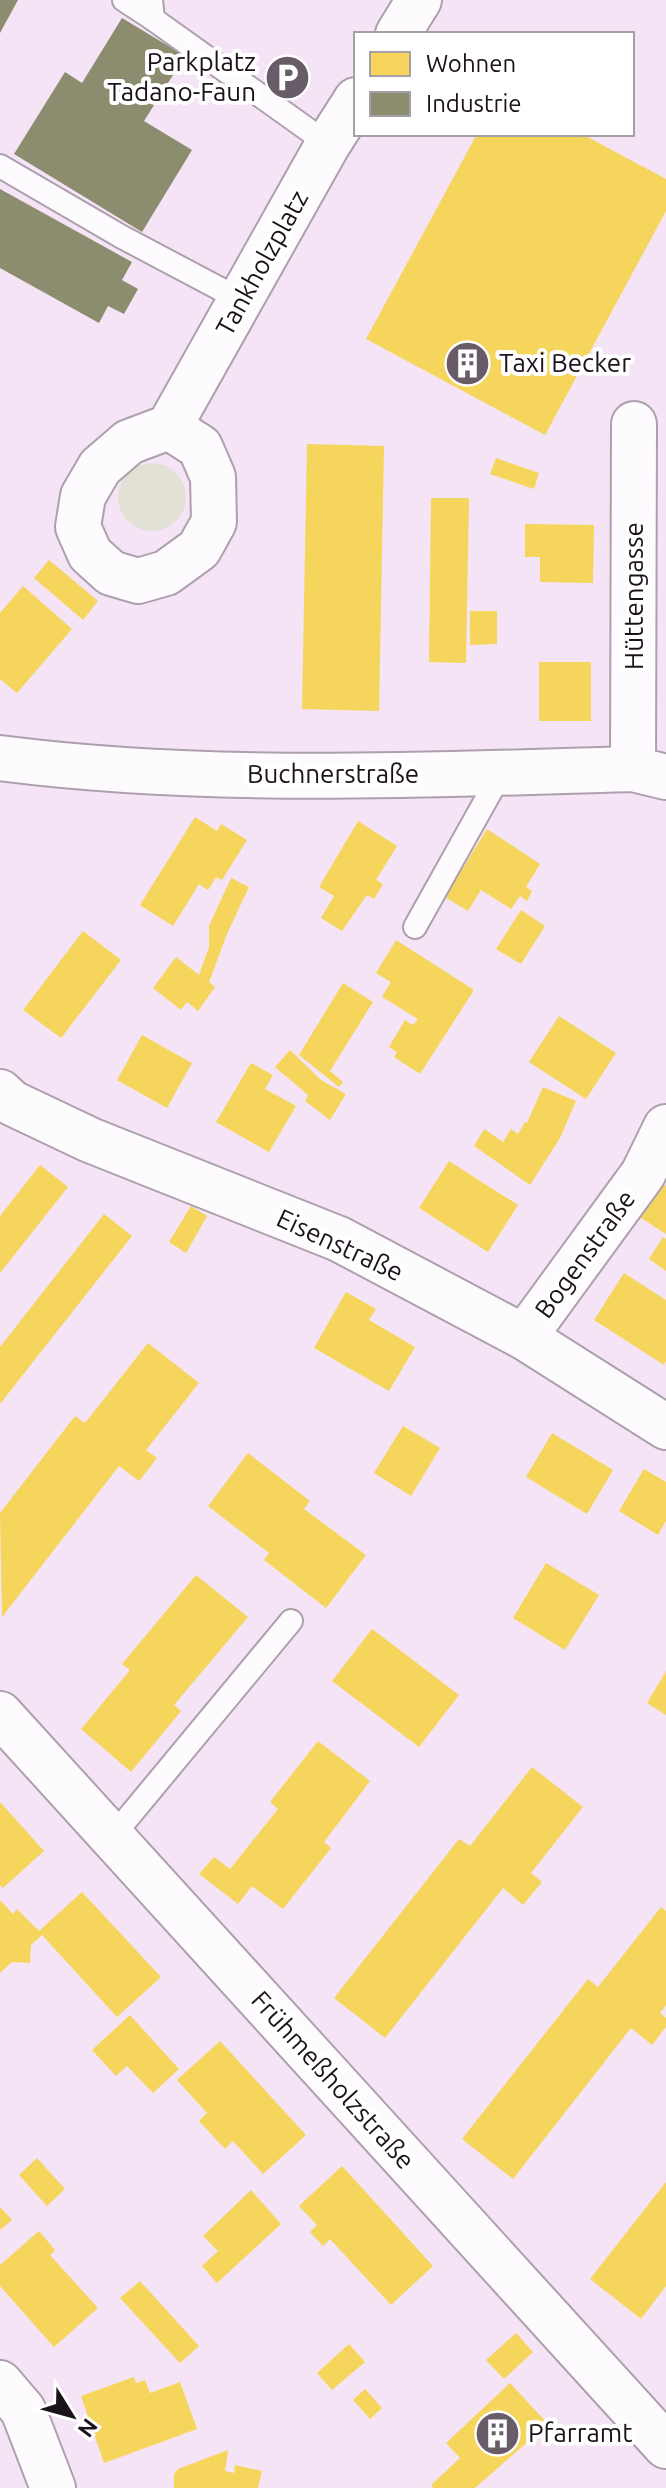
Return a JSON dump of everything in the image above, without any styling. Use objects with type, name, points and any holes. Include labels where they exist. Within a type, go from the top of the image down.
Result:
[{"type":"street","points":[[399,32],[419,0]]},
{"type":"street","name":"Tankholzplatz","points":[[169,427],[354,103]]},
{"type":"street","name":"Hüttengasse","points":[[634,424],[650,773]]},
{"type":"street","name":"Buchnerstraße","points":[[0,758],[73,767],[230,775],[650,773]]},
{"type":"street","name":"Eisenstraße","points":[[4,1105],[339,1239],[524,1337],[666,1427]]},
{"type":"street","name":"Bogenstraße","points":[[524,1337],[643,1174],[666,1127]]},
{"type":"street","name":"Frühmeßholzstraße","points":[[0,1714],[666,2446]]},
{"type":"street","points":[[0,2383],[23,2410],[53,2488]]},
{"type":"lane","points":[[124,0],[152,9],[328,144]]},
{"type":"lane","points":[[0,166],[122,237],[241,300]]},
{"type":"lane","points":[[415,927],[501,773]]},
{"type":"lane","points":[[112,1837],[291,1621]]},
{"type":"shaded area","points":[[152,463],[176,473],[186,497],[176,521],[152,531],[128,521],[118,497],[128,473]]},
{"type":"building: Wohnen","points":[[476,136],[586,136],[666,179],[666,211],[545,435],[366,339]]},
{"type":"building: Wohnen","points":[[307,444],[384,446],[379,711],[302,709]]},
{"type":"building: Wohnen","points":[[496,458],[539,473],[534,489],[490,474]]},
{"type":"building: Wohnen","points":[[431,498],[469,498],[466,663],[429,662]]},
{"type":"building: Wohnen","points":[[525,524],[594,525],[593,583],[540,582],[540,557],[525,557]]},
{"type":"building: Wohnen","points":[[49,560],[98,601],[83,620],[34,578]]},
{"type":"building: Wohnen","points":[[23,586],[72,629],[17,693],[0,679],[0,613]]},
{"type":"building: Wohnen","points":[[470,611],[497,611],[497,644],[470,645]]},
{"type":"building: Wohnen","points":[[539,662],[591,662],[591,721],[539,721]]},
{"type":"building: Wohnen","points":[[195,817],[217,831],[221,824],[247,840],[222,880],[216,877],[208,890],[199,884],[173,926],[140,905]]},
{"type":"building: Wohnen","points":[[358,821],[397,846],[376,880],[383,884],[374,899],[367,895],[342,931],[321,918],[334,896],[319,887]]},
{"type":"building: Wohnen","points":[[487,829],[540,864],[526,887],[532,891],[527,901],[520,896],[511,909],[481,890],[468,911],[445,897]]},
{"type":"building: Wohnen","points":[[231,878],[249,887],[209,982],[215,987],[198,1011],[187,1002],[181,1010],[153,988],[176,957],[199,975],[209,947],[209,926]]},
{"type":"building: Wohnen","points":[[521,910],[545,926],[521,964],[496,949]]},
{"type":"building: Wohnen","points":[[83,931],[121,960],[61,1038],[23,1010]]},
{"type":"building: Wohnen","points":[[396,940],[474,990],[420,1074],[394,1057],[397,1052],[389,1047],[405,1020],[413,1025],[418,1019],[382,997],[391,982],[376,973]]},
{"type":"building: Wohnen","points":[[343,983],[373,1002],[330,1071],[343,1082],[339,1087],[299,1055]]},
{"type":"building: Wohnen","points":[[559,1016],[616,1053],[586,1099],[529,1062]]},
{"type":"building: Wohnen","points":[[142,1035],[192,1063],[167,1108],[117,1080]]},
{"type":"building: Wohnen","points":[[290,1050],[321,1080],[346,1094],[330,1120],[305,1101],[308,1095],[275,1067]]},
{"type":"building: Wohnen","points":[[251,1063],[273,1075],[265,1089],[296,1106],[269,1152],[216,1122]]},
{"type":"building: Wohnen","points":[[543,1087],[576,1101],[560,1138],[530,1185],[474,1146],[484,1129],[503,1142],[511,1129],[518,1134],[527,1123]]},
{"type":"building: Wohnen","points":[[449,1161],[518,1205],[488,1252],[419,1208]]},
{"type":"building: Wohnen","points":[[40,1165],[68,1187],[0,1273],[0,1216]]},
{"type":"building: Wohnen","points":[[659,1182],[666,1186],[666,1234],[638,1216]]},
{"type":"building: Wohnen","points":[[191,1206],[207,1216],[186,1253],[169,1242]]},
{"type":"building: Wohnen","points":[[104,1214],[132,1236],[0,1404],[0,1347]]},
{"type":"building: Wohnen","points":[[663,1237],[666,1239],[666,1271],[649,1259]]},
{"type":"building: Wohnen","points":[[624,1273],[666,1300],[664,1365],[594,1320]]},
{"type":"building: Wohnen","points":[[346,1292],[376,1309],[369,1320],[415,1347],[389,1391],[314,1348]]},
{"type":"building: Wohnen","points":[[148,1343],[199,1383],[146,1450],[157,1458],[139,1481],[119,1466],[2,1617],[0,1513],[75,1416],[85,1423]]},
{"type":"building: Wohnen","points":[[403,1426],[440,1448],[411,1496],[374,1473]]},
{"type":"building: Wohnen","points":[[552,1433],[613,1470],[587,1514],[526,1477]]},
{"type":"building: Wohnen","points":[[248,1453],[310,1501],[304,1509],[366,1555],[326,1608],[264,1560],[269,1553],[208,1506]]},
{"type":"building: Wohnen","points":[[644,1469],[666,1482],[666,1521],[658,1535],[619,1511]]},
{"type":"building: Wohnen","points":[[546,1563],[599,1595],[565,1650],[513,1618]]},
{"type":"building: Wohnen","points":[[196,1575],[248,1617],[174,1705],[181,1711],[131,1772],[81,1729],[130,1670],[122,1664]]},
{"type":"building: Wohnen","points":[[372,1629],[459,1695],[419,1747],[332,1681]]},
{"type":"building: Wohnen","points":[[666,1671],[666,1715],[647,1703]]},
{"type":"building: Wohnen","points":[[318,1741],[370,1781],[324,1842],[331,1848],[283,1909],[252,1886],[238,1904],[199,1874],[214,1857],[230,1869],[278,1809],[270,1802]]},
{"type":"building: Wohnen","points":[[532,1767],[583,1807],[531,1873],[542,1882],[523,1905],[503,1888],[385,2038],[334,1998],[459,1839],[470,1846]]},
{"type":"building: Wohnen","points":[[0,1802],[44,1851],[3,1888],[0,1885]]},
{"type":"building: Wohnen","points":[[82,1892],[161,1977],[117,2017],[42,1935],[31,1945],[30,1963],[12,1962],[0,1973],[0,1900],[13,1914],[17,1909],[39,1931]]},
{"type":"building: Wohnen","points":[[661,1907],[666,1911],[666,2005],[660,2013],[666,2018],[666,2027],[652,2045],[631,2028],[513,2179],[462,2139],[588,1979],[598,1987]]},
{"type":"building: Wohnen","points":[[130,2015],[179,2069],[153,2093],[127,2066],[116,2076],[92,2050]]},
{"type":"building: Wohnen","points":[[220,2041],[306,2135],[263,2174],[233,2141],[225,2149],[199,2121],[207,2113],[177,2080]]},
{"type":"building: Wohnen","points":[[37,2158],[65,2189],[47,2206],[19,2175]]},
{"type":"building: Wohnen","points":[[342,2166],[433,2266],[391,2305],[330,2239],[323,2246],[310,2232],[317,2225],[299,2206]]},
{"type":"building: Wohnen","points":[[666,2182],[666,2286],[641,2319],[590,2279]]},
{"type":"building: Wohnen","points":[[251,2190],[281,2224],[217,2283],[202,2266],[218,2251],[203,2236]]},
{"type":"building: Wohnen","points":[[0,2207],[12,2220],[0,2230]]},
{"type":"building: Wohnen","points":[[39,2231],[55,2250],[50,2255],[98,2308],[54,2347],[0,2286],[0,2265]]},
{"type":"building: Wohnen","points":[[140,2281],[199,2346],[180,2363],[120,2298]]},
{"type":"building: Wohnen","points":[[516,2333],[533,2352],[504,2379],[486,2360]]},
{"type":"building: Wohnen","points":[[349,2344],[365,2362],[332,2390],[317,2373]]},
{"type":"building: Wohnen","points":[[134,2377],[136,2383],[145,2380],[150,2393],[180,2382],[197,2429],[104,2463],[81,2396]]},
{"type":"building: Wohnen","name":"Pfarramt","points":[[510,2383],[548,2424],[475,2488],[433,2488],[431,2485],[460,2458],[446,2443]]},
{"type":"building: Wohnen","points":[[365,2389],[382,2408],[370,2419],[353,2400]]},
{"type":"building: Wohnen","points":[[228,2450],[225,2471],[234,2473],[235,2465],[262,2471],[258,2488],[174,2488],[174,2474],[178,2469]]},
{"type":"building: Industrie","points":[[0,0],[18,0],[0,33]]},
{"type":"building: Industrie","points":[[122,18],[185,56],[144,121],[192,150],[142,232],[14,154],[65,72],[82,83]]},
{"type":"building: Industrie","points":[[0,189],[132,262],[122,280],[138,289],[124,314],[108,306],[99,323],[0,268]]},
{"type":"place","name":"Parkplatz Tadano-Faun","points":[[287,77]]},
{"type":"place","name":"Taxi Becker","points":[[468,363]]},
{"type":"place","name":"Pfarramt","points":[[497,2433]]}]
